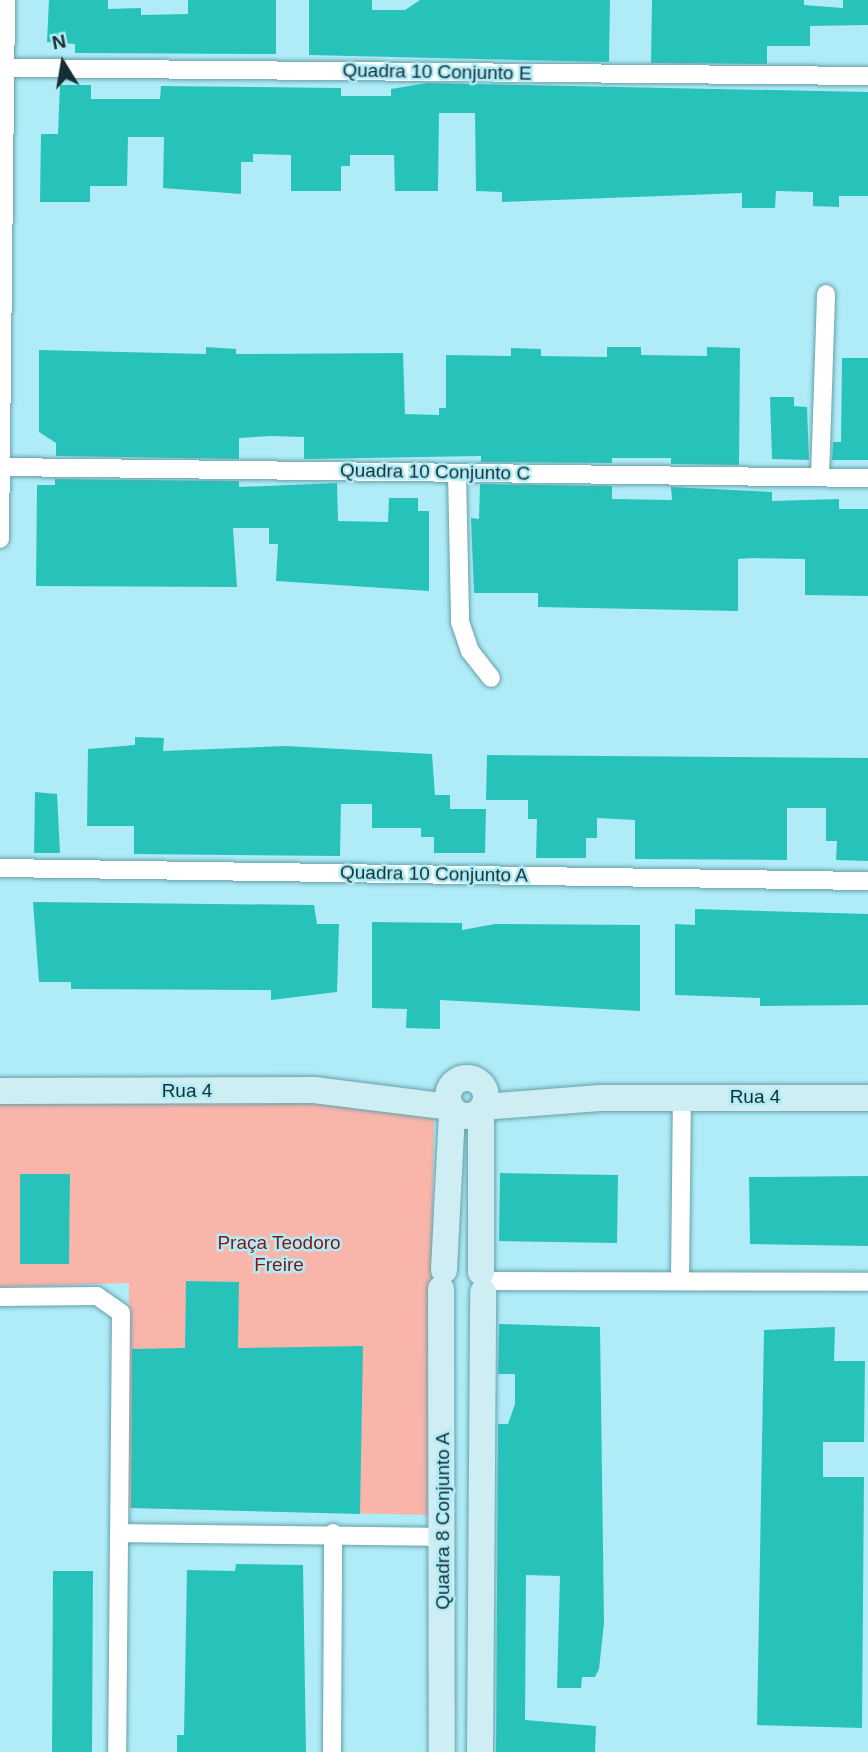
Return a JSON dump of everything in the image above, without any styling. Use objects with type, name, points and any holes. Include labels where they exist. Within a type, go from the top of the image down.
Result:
[{"type":"street","points":[[0,539],[6,0]]},
{"type":"street","name":"Quadra 10 Conjunto E","points":[[6,68],[868,76]]},
{"type":"street","points":[[820,477],[826,294]]},
{"type":"street","name":"Quadra 10 Conjunto C","points":[[2,467],[868,478]]},
{"type":"street","points":[[457,473],[460,622],[470,651],[491,678]]},
{"type":"street","name":"Quadra 10 Conjunto A","points":[[0,868],[868,881]]},
{"type":"street","name":"Rua 4","points":[[0,1091],[374,1095],[452,1101],[463,1116],[482,1102],[682,1097],[868,1098]]},
{"type":"street","points":[[680,1280],[682,1097]]},
{"type":"street","name":"Quadra 8 Conjunto A","points":[[442,1739],[442,1280],[452,1101]]},
{"type":"street","name":"Quadra 8 Conjunto A","points":[[480,1752],[482,1102]]},
{"type":"street","points":[[483,1282],[466,1305],[446,1298],[442,1280],[463,1261],[483,1282],[868,1282]]},
{"type":"street","points":[[0,1297],[97,1296],[121,1313],[117,1752]]},
{"type":"street","points":[[120,1533],[444,1536]]},
{"type":"street","points":[[332,1752],[333,1533]]},
{"type":"street","points":[[442,1739],[457,1717],[481,1725]]},
{"type":"green space","name":"Praça Teodoro Freire","points":[[0,1096],[365,1104],[434,1115],[430,1515],[128,1508],[129,1283],[0,1287]]},
{"type":"building","points":[[49,0],[108,0],[108,9],[141,8],[141,15],[188,14],[188,0],[276,0],[276,54],[75,53],[75,44],[47,42]]},
{"type":"building","points":[[309,0],[372,0],[372,10],[405,10],[420,0],[610,0],[609,62],[309,55]]},
{"type":"building","points":[[652,0],[804,0],[804,5],[843,8],[843,0],[868,0],[868,25],[810,26],[810,46],[767,46],[767,64],[651,63]]},
{"type":"building","points":[[427,83],[868,92],[868,196],[839,196],[839,207],[813,206],[813,192],[776,191],[775,208],[742,208],[742,193],[502,202],[502,192],[476,191],[475,113],[439,113],[438,191],[395,191],[394,155],[350,155],[350,166],[341,166],[341,191],[291,191],[291,155],[253,154],[253,162],[241,162],[241,194],[163,188],[164,137],[128,137],[127,186],[90,186],[90,202],[40,202],[41,134],[58,134],[60,85],[91,85],[91,99],[160,99],[161,86],[341,88],[341,96],[391,96],[391,89]]},
{"type":"building","points":[[206,347],[236,349],[236,354],[403,353],[405,414],[439,415],[439,408],[446,408],[446,355],[511,356],[511,348],[541,349],[541,356],[607,357],[607,347],[641,347],[641,355],[707,356],[707,347],[740,348],[739,465],[671,464],[671,458],[612,458],[612,463],[481,462],[481,456],[304,459],[304,437],[272,436],[239,438],[239,459],[56,456],[56,443],[39,432],[39,350],[206,354]]},
{"type":"building","points":[[842,358],[868,358],[868,460],[832,460],[833,442],[841,442]]},
{"type":"building","points":[[770,397],[794,397],[794,406],[807,407],[809,460],[772,459]]},
{"type":"building","points":[[55,479],[239,481],[239,487],[337,483],[338,521],[388,522],[389,498],[418,498],[418,511],[429,511],[429,591],[276,581],[278,544],[269,544],[269,528],[233,528],[237,587],[36,586],[37,485],[55,485]]},
{"type":"building","points":[[480,484],[612,486],[612,499],[672,500],[671,487],[772,492],[772,501],[839,499],[839,509],[868,509],[868,596],[805,595],[805,559],[754,558],[738,559],[738,611],[538,607],[538,593],[474,593],[471,518],[479,519]]},
{"type":"building","points":[[135,737],[164,738],[163,751],[285,746],[432,754],[435,795],[450,795],[450,809],[486,809],[485,853],[434,853],[434,837],[421,837],[421,828],[372,828],[372,804],[341,804],[340,856],[134,854],[134,826],[87,826],[88,749],[135,745]]},
{"type":"building","points":[[487,755],[868,758],[868,861],[836,860],[837,841],[826,841],[826,808],[787,808],[787,860],[635,859],[635,820],[597,818],[597,838],[586,838],[586,858],[536,858],[537,819],[528,819],[528,800],[486,800]]},
{"type":"building","points":[[35,792],[57,794],[60,853],[34,853]]},
{"type":"building","points":[[33,902],[314,905],[317,924],[339,924],[337,992],[271,1000],[271,990],[71,989],[71,982],[39,982]]},
{"type":"building","points":[[695,909],[868,914],[868,1005],[760,1006],[760,998],[675,995],[675,924],[695,925]]},
{"type":"building","points":[[372,922],[462,923],[462,930],[495,924],[640,925],[640,1011],[440,1000],[440,1029],[406,1028],[407,1009],[372,1008]]},
{"type":"building","points":[[500,1173],[618,1175],[617,1243],[499,1241]]},
{"type":"building","points":[[20,1174],[70,1174],[69,1264],[20,1264]]},
{"type":"building","points":[[868,1176],[868,1246],[750,1244],[749,1177]]},
{"type":"building","points":[[186,1281],[239,1282],[238,1348],[363,1346],[360,1514],[131,1508],[132,1349],[185,1348]]},
{"type":"building","points":[[499,1324],[600,1327],[604,1623],[599,1669],[595,1677],[582,1677],[581,1688],[557,1688],[560,1576],[526,1575],[525,1720],[596,1726],[595,1752],[496,1752],[498,1424],[508,1424],[515,1404],[515,1374],[498,1374]]},
{"type":"building","points":[[835,1327],[834,1361],[865,1361],[864,1442],[823,1442],[823,1477],[864,1477],[862,1728],[757,1725],[764,1330]]},
{"type":"building","points":[[236,1564],[303,1565],[306,1752],[177,1752],[177,1735],[184,1735],[187,1570],[235,1571]]},
{"type":"building","points":[[53,1571],[93,1571],[92,1752],[52,1752]]}]
